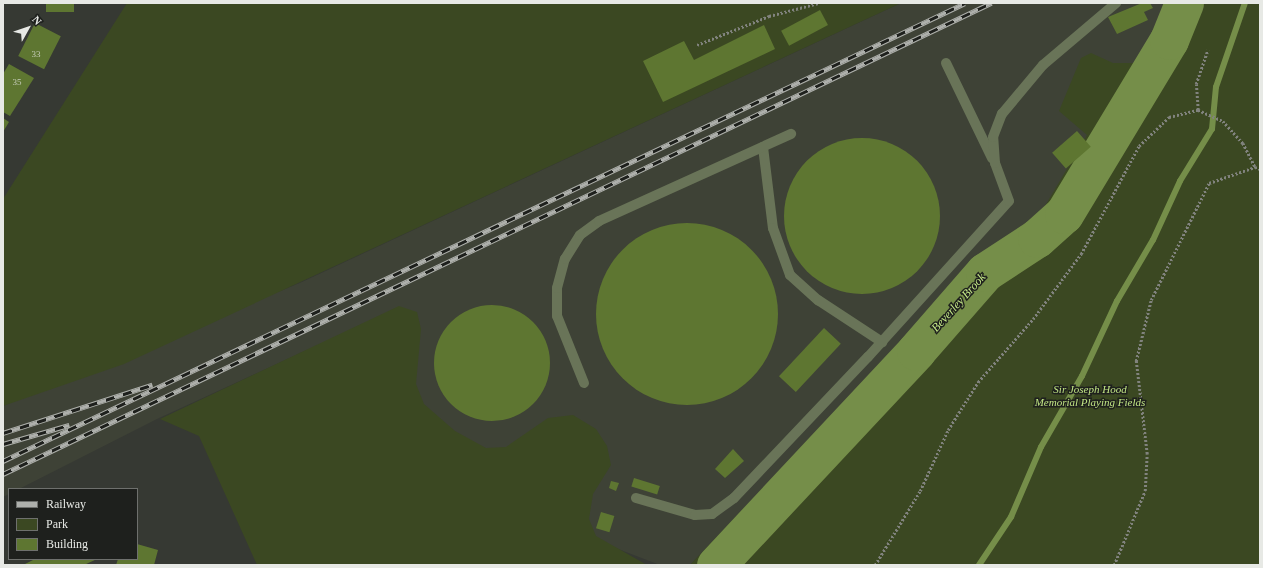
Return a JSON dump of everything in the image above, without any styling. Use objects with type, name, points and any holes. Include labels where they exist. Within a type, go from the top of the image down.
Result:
[{"type":"lane","points":[[995,164],[993,137],[1002,114],[1043,65],[1116,3]]},
{"type":"lane","points":[[636,498],[695,515],[712,514],[734,498],[882,342],[1009,201],[995,164],[946,63]]},
{"type":"lane","points":[[584,383],[557,316],[557,288],[565,259],[580,235],[599,221],[791,134]]},
{"type":"lane","points":[[763,146],[773,228],[790,275],[818,300],[882,342]]},
{"type":"path","points":[[697,46],[769,16],[819,3]]},
{"type":"path","points":[[1198,110],[1196,84],[1208,50]]},
{"type":"path","points":[[875,565],[920,491],[948,430],[978,382],[1033,318],[1081,254],[1139,146],[1169,117],[1198,110],[1220,120],[1243,143],[1255,167]]},
{"type":"path","points":[[1114,565],[1145,491],[1147,454],[1136,361],[1138,342],[1148,322],[1151,300],[1209,183],[1255,167],[1260,169]]},
{"type":"shaded area","points":[[901,3],[1172,3],[1095,150],[1045,206],[878,367],[690,565],[660,565],[584,536],[307,350],[157,419],[21,488],[8,488],[8,494],[3,497],[3,406],[302,282]]},
{"type":"green space","points":[[127,3],[901,3],[124,364],[3,406],[3,199]]},
{"type":"green space","name":"Sir Joseph Hood Memorial Playing Fields","points":[[1170,3],[1260,3],[1260,565],[690,565],[878,367],[1045,206],[1087,135],[1059,111],[1081,58],[1091,53],[1113,63],[1137,63]]},
{"type":"green space","points":[[399,306],[417,312],[421,329],[416,384],[424,404],[455,431],[486,448],[506,447],[548,418],[573,415],[596,429],[607,446],[611,465],[593,494],[589,519],[596,536],[647,565],[257,565],[199,436],[160,419]]},
{"type":"building","points":[[46,3],[74,3],[74,12],[46,12]]},
{"type":"building","points":[[1142,3],[1150,3],[1153,8],[1144,12],[1148,20],[1117,34],[1108,17]]},
{"type":"building","points":[[820,10],[828,25],[789,46],[781,31]]},
{"type":"building","points":[[35,23],[61,36],[44,69],[18,56]]},
{"type":"building","points":[[764,25],[775,49],[663,102],[643,61],[684,41],[694,60]]},
{"type":"building","points":[[9,64],[34,78],[10,116],[3,112],[3,74]]},
{"type":"building","points":[[3,118],[9,122],[3,132]]},
{"type":"building","points":[[1077,131],[1091,147],[1066,168],[1052,153]]},
{"type":"building","points":[[862,138],[892,144],[905,151],[917,161],[927,173],[934,186],[940,216],[934,246],[927,259],[917,271],[905,281],[892,288],[862,294],[832,288],[819,281],[807,271],[797,259],[790,246],[784,216],[790,186],[797,173],[807,161],[819,151],[832,144]]},
{"type":"building","points":[[678,223],[696,223],[722,230],[738,238],[752,249],[763,263],[771,279],[778,305],[778,323],[771,349],[763,365],[752,379],[738,390],[722,398],[696,405],[678,405],[652,398],[636,390],[616,372],[603,349],[600,340],[596,323],[596,305],[603,279],[611,263],[629,243],[652,230],[661,227]]},
{"type":"building","points":[[492,305],[514,310],[533,322],[545,341],[550,363],[545,385],[533,404],[514,416],[492,421],[470,416],[451,404],[439,385],[434,363],[439,341],[451,322],[470,310]]},
{"type":"building","points":[[824,328],[841,344],[796,392],[779,376]]},
{"type":"building","points":[[733,449],[744,461],[725,478],[715,469]]},
{"type":"building","points":[[634,478],[660,486],[657,495],[631,487]]},
{"type":"building","points":[[611,481],[619,483],[616,491],[609,488]]},
{"type":"building","points":[[601,512],[614,516],[609,532],[596,528]]},
{"type":"building","points":[[138,544],[158,550],[154,565],[116,565],[118,560],[138,560]]},
{"type":"building","points":[[33,560],[95,560],[84,565],[23,565]]},
{"type":"waterway","name":"Beverley Brook","points":[[716,565],[916,351],[985,272],[1037,238],[1064,214],[1169,40],[1184,3]]},
{"type":"waterway","points":[[979,565],[1011,517],[1041,447],[1082,376],[1117,301],[1153,240],[1180,181],[1212,129],[1216,87],[1245,3]]},
{"type":"railway","points":[[3,461],[965,3]]},
{"type":"railway","points":[[3,474],[991,3]]},
{"type":"railway","points":[[3,433],[152,385]]},
{"type":"railway","points":[[3,444],[69,425]]}]
